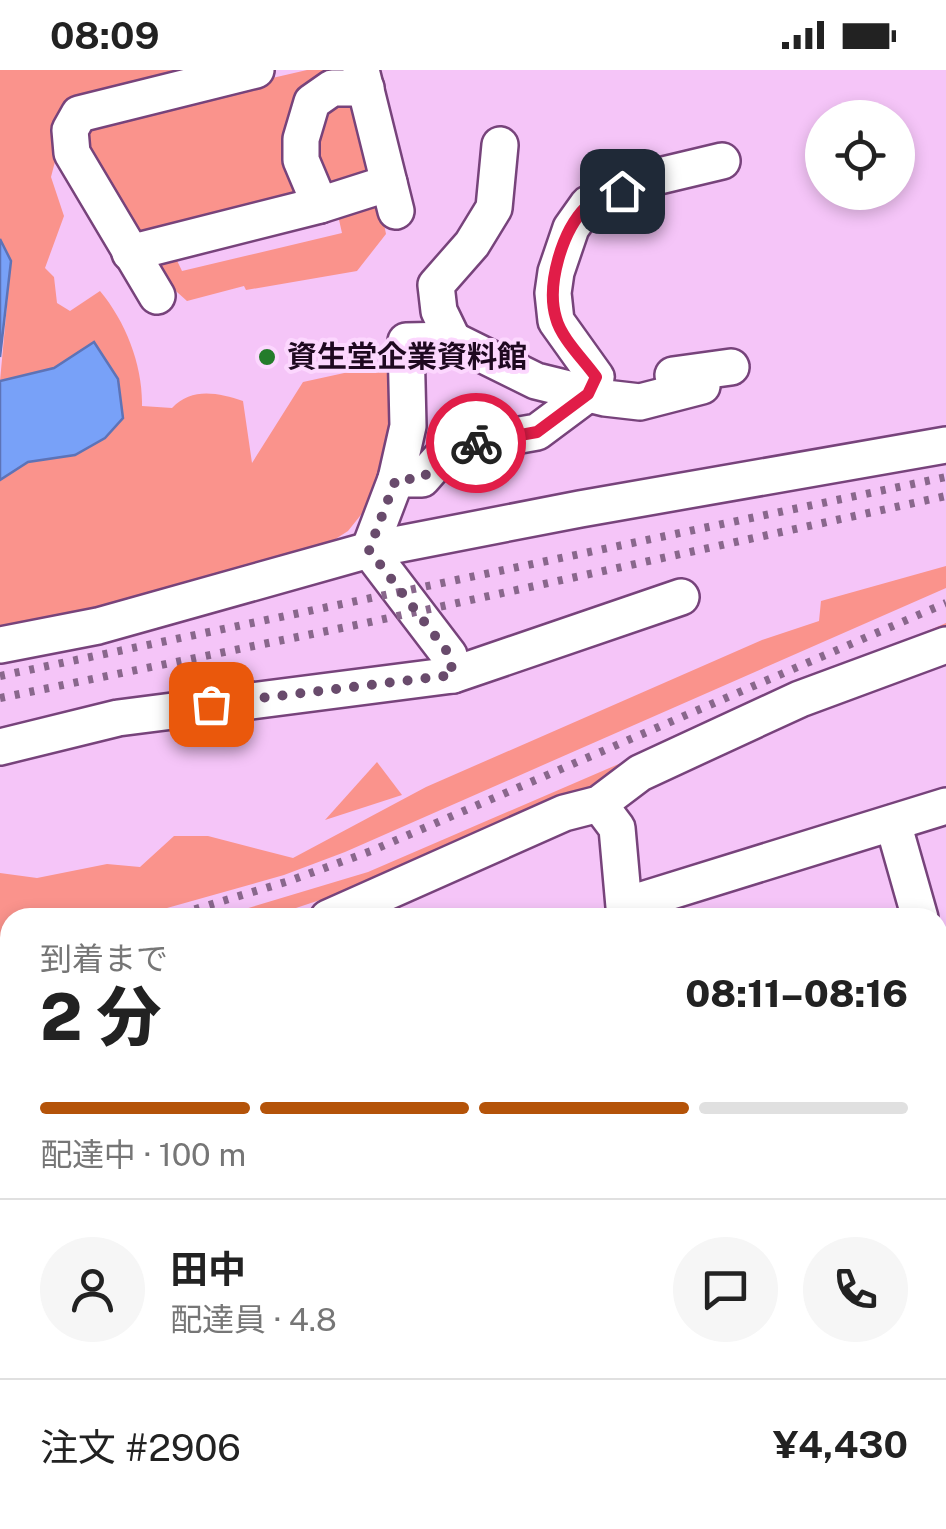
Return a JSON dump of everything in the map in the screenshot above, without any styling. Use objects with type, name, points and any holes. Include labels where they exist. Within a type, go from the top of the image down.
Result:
[{"type":"street","points":[[157,296],[72,153],[70,130],[79,114],[256,70]]},
{"type":"street","points":[[130,253],[320,205],[392,197],[364,79],[332,88],[312,102],[301,139],[300,160],[320,205]]},
{"type":"street","points":[[453,340],[439,311],[436,285],[472,244],[494,208],[500,145]]},
{"type":"street","points":[[592,386],[556,321],[556,272],[571,228],[588,204],[655,177],[722,161]]},
{"type":"street","points":[[369,550],[396,479],[408,426],[406,341],[453,340],[536,382],[592,386],[640,402],[716,376]]},
{"type":"street","points":[[396,479],[422,479],[445,453],[470,444],[537,432],[592,386]]},
{"type":"street","points":[[0,645],[98,626],[369,550],[580,508],[946,445]]},
{"type":"street","points":[[369,550],[449,654],[453,675]]},
{"type":"street","points":[[0,747],[118,718],[453,675],[681,597]]},
{"type":"street","points":[[350,908],[564,813],[599,804],[640,773],[800,699],[946,645]]},
{"type":"street","points":[[599,804],[617,828],[625,908]]},
{"type":"street","points":[[637,908],[946,806]]},
{"type":"street","points":[[893,824],[917,908]]},
{"type":"shaded area","points":[[0,70],[201,70],[65,123],[51,177],[64,216],[45,268],[54,277],[57,303],[70,311],[100,291],[109,303],[136,360],[142,406],[172,408],[197,394],[243,401],[252,463],[303,382],[390,363],[392,418],[380,491],[348,531],[312,554],[271,557],[272,560],[0,641],[0,480],[28,462],[75,455],[105,438],[54,368],[0,381],[11,261],[0,239]]},
{"type":"shaded area","points":[[307,70],[345,70],[294,153],[294,201],[128,241],[97,196],[83,122]]},
{"type":"shaded area","points":[[356,99],[369,164],[367,184],[324,191],[311,161],[318,101]]},
{"type":"shaded area","points":[[372,205],[382,214],[386,234],[357,271],[246,290],[244,286],[187,301],[148,266],[172,250],[182,271],[342,233],[337,211]]},
{"type":"shaded area","points":[[946,566],[946,588],[345,852],[284,875],[167,908],[0,908],[0,873],[37,878],[107,864],[140,867],[174,836],[208,836],[293,858],[426,787],[762,640],[819,621],[821,601]]},
{"type":"shaded area","points":[[946,623],[946,638],[499,825],[380,880],[296,908],[248,908],[368,872]]},
{"type":"shaded area","points":[[377,762],[402,795],[325,820]]},
{"type":"water","points":[[0,239],[11,261],[0,357]]},
{"type":"water","points":[[94,342],[118,379],[123,418],[105,438],[75,455],[28,462],[0,480],[0,381],[54,368]]},
{"type":"railway","points":[[0,676],[946,477]]},
{"type":"railway","points":[[0,698],[361,624],[946,496]]},
{"type":"railway","points":[[199,908],[371,851],[946,603]]},
{"type":"way so far","points":[[211,704],[453,675],[449,654],[369,550],[396,479],[422,479],[445,453],[476,443]]},
{"type":"place","name":"資生堂企業資料館","points":[[267,357]]},
{"type":"route","points":[[476,443],[537,432],[588,394],[596,377],[556,321],[556,272],[571,228],[588,204],[622,191]]}]
